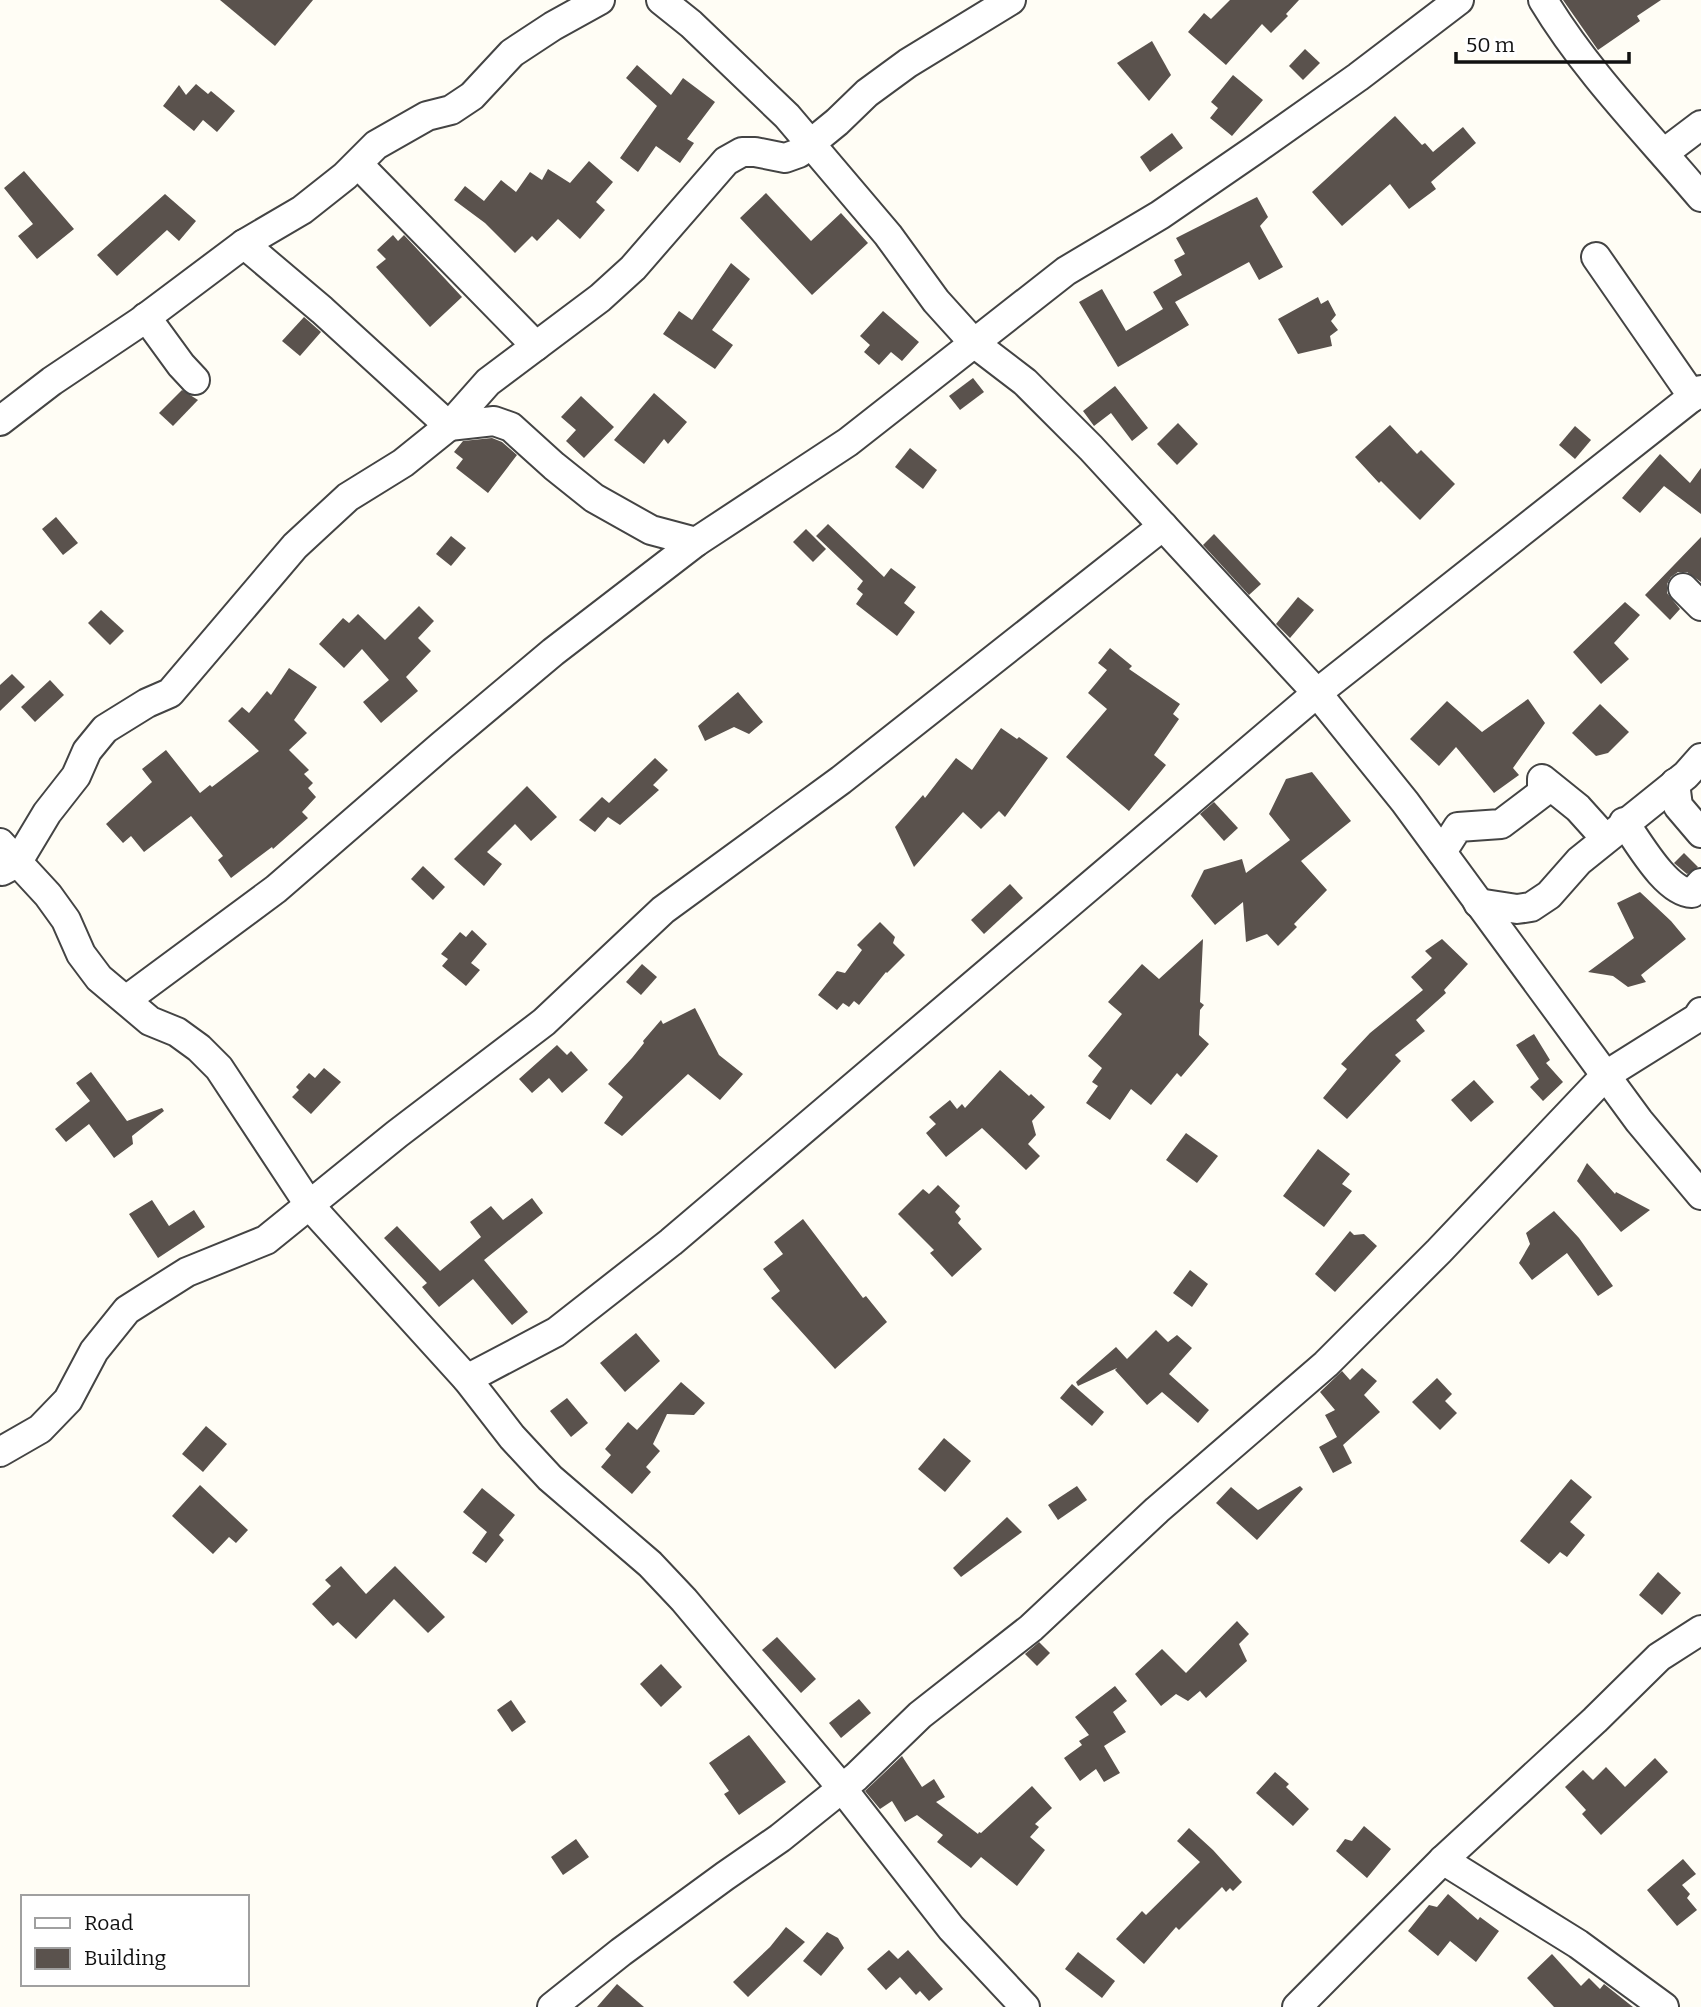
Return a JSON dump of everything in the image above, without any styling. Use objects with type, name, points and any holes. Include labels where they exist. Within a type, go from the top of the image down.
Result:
[{"type":"street","points":[[0,421],[244,244],[302,210],[345,176],[376,145],[427,116],[451,110],[472,96],[512,53],[600,0]]},
{"type":"street","points":[[660,0],[691,24],[787,116],[888,235],[936,301],[974,343],[1025,382],[1091,448],[1317,693],[1442,852],[1639,1121],[1701,1195]]},
{"type":"street","points":[[1011,0],[908,63],[867,93],[799,153],[785,158],[742,152],[726,161],[633,268],[600,298],[488,382],[449,426],[403,463],[348,497],[295,546],[170,693],[147,703],[105,729],[88,751],[76,776],[6,859],[47,895],[66,920],[82,954],[99,978],[150,1021],[177,1032],[199,1048],[219,1068],[310,1206],[467,1379],[512,1437],[550,1478],[650,1564],[684,1600],[841,1787],[951,1928],[1025,2007]]},
{"type":"street","points":[[126,1000],[276,889],[553,652],[696,542],[848,442],[1066,271],[1160,215],[1256,149],[1460,0]]},
{"type":"street","points":[[1543,0],[1615,101],[1701,197]]},
{"type":"street","points":[[1664,153],[1701,125]]},
{"type":"street","points":[[358,163],[536,346]]},
{"type":"street","points":[[244,244],[322,310],[449,426],[494,421],[512,427],[594,498],[652,530],[696,542]]},
{"type":"street","points":[[467,1379],[556,1332],[671,1242],[1317,693],[1697,393],[1596,257]]},
{"type":"street","points":[[146,317],[195,380]]},
{"type":"street","points":[[0,1452],[40,1429],[68,1400],[94,1351],[127,1310],[187,1272],[266,1240],[544,1022],[663,910],[841,780],[1163,526]]},
{"type":"street","points":[[1478,903],[1517,909],[1531,908],[1549,895],[1578,861],[1675,783],[1701,758]]},
{"type":"street","points":[[1442,852],[1458,827],[1500,824],[1530,803],[1542,793],[1542,779],[1578,808],[1615,830],[1669,884],[1684,893],[1692,893],[1701,883]]},
{"type":"street","points":[[1675,783],[1678,806],[1701,833]]},
{"type":"street","points":[[552,2007],[621,1952],[780,1838],[856,1777],[920,1715],[1031,1628],[1157,1510],[1326,1364],[1439,1251],[1606,1075],[1697,1018],[1701,1012]]},
{"type":"street","points":[[1297,2007],[1443,1860],[1659,1657],[1701,1630]]},
{"type":"street","points":[[1443,1860],[1578,1944],[1664,2007]]},
{"type":"building","points":[[220,0],[313,0],[275,46]]},
{"type":"building","points":[[1230,0],[1299,0],[1271,33],[1262,24],[1226,65],[1188,32],[1204,13],[1211,19]]},
{"type":"building","points":[[1563,0],[1661,0],[1637,16],[1640,21],[1598,50]]},
{"type":"building","points":[[1152,41],[1171,75],[1149,101],[1117,63]]},
{"type":"building","points":[[1305,49],[1320,63],[1303,80],[1289,66]]},
{"type":"building","points":[[637,65],[671,95],[683,78],[715,102],[687,139],[694,143],[680,163],[656,146],[638,172],[620,158],[657,106],[626,78]]},
{"type":"building","points":[[1233,75],[1263,100],[1232,136],[1210,118],[1218,108],[1211,102]]},
{"type":"building","points":[[196,84],[208,94],[211,91],[235,111],[217,132],[203,120],[194,131],[163,106],[179,85],[186,95]]},
{"type":"building","points":[[1395,116],[1422,145],[1425,143],[1433,152],[1463,127],[1476,143],[1431,182],[1436,189],[1409,209],[1390,184],[1342,226],[1312,192]]},
{"type":"building","points":[[1172,133],[1183,148],[1150,172],[1140,157]]},
{"type":"building","points":[[589,161],[613,182],[596,202],[605,210],[580,239],[558,219],[537,241],[532,236],[515,253],[485,223],[454,200],[465,186],[484,201],[501,180],[516,192],[530,172],[542,180],[548,169],[570,183]]},
{"type":"building","points":[[24,171],[74,229],[37,259],[18,236],[33,224],[4,188]]},
{"type":"building","points":[[766,193],[811,241],[841,213],[868,243],[812,295],[740,218]]},
{"type":"building","points":[[165,194],[196,221],[179,241],[167,230],[117,276],[97,255]]},
{"type":"building","points":[[1257,197],[1268,217],[1260,226],[1283,267],[1259,280],[1249,262],[1175,302],[1189,325],[1118,367],[1079,302],[1102,289],[1126,331],[1163,309],[1153,292],[1182,275],[1174,260],[1185,254],[1176,238]]},
{"type":"building","points":[[393,235],[398,241],[404,235],[462,297],[430,327],[376,267],[386,259],[377,250]]},
{"type":"building","points":[[731,263],[750,279],[712,330],[733,345],[715,369],[663,334],[679,311],[692,320]]},
{"type":"building","points":[[1318,297],[1321,304],[1328,300],[1336,315],[1331,321],[1338,330],[1330,336],[1332,346],[1298,354],[1278,319]]},
{"type":"building","points":[[883,311],[919,342],[902,361],[891,352],[879,365],[864,352],[870,345],[860,336]]},
{"type":"building","points":[[304,317],[321,332],[300,356],[282,341]]},
{"type":"building","points":[[973,378],[984,392],[960,410],[949,396]]},
{"type":"building","points":[[1115,386],[1148,428],[1132,441],[1111,413],[1094,426],[1083,411]]},
{"type":"building","points":[[182,390],[198,400],[173,426],[159,413]]},
{"type":"building","points":[[654,393],[687,422],[668,444],[664,439],[644,464],[614,440]]},
{"type":"building","points":[[581,396],[614,427],[584,458],[566,441],[576,430],[561,417]]},
{"type":"building","points":[[1178,423],[1198,444],[1177,465],[1157,444]]},
{"type":"building","points":[[1390,425],[1417,454],[1421,450],[1455,484],[1420,520],[1355,457]]},
{"type":"building","points":[[1575,426],[1591,440],[1575,459],[1559,445]]},
{"type":"building","points":[[492,438],[502,442],[517,455],[488,493],[456,468],[463,459],[454,452],[463,441]]},
{"type":"building","points":[[910,448],[937,470],[923,489],[895,467]]},
{"type":"building","points":[[1660,454],[1690,483],[1701,468],[1701,514],[1664,486],[1640,513],[1622,498]]},
{"type":"building","points":[[56,517],[78,543],[63,555],[42,529]]},
{"type":"building","points":[[828,524],[884,577],[891,568],[916,587],[904,603],[915,612],[897,636],[856,604],[863,594],[857,589],[863,581],[816,536]]},
{"type":"building","points":[[806,529],[826,549],[813,562],[793,542]]},
{"type":"building","points":[[1214,534],[1261,584],[1249,595],[1203,545]]},
{"type":"building","points":[[451,536],[466,548],[451,566],[436,554]]},
{"type":"building","points":[[1701,537],[1701,582],[1687,572],[1678,572],[1671,577],[1667,584],[1667,593],[1680,609],[1670,620],[1645,595]]},
{"type":"building","points":[[1298,597],[1314,610],[1290,638],[1276,624]]},
{"type":"building","points":[[1625,602],[1640,615],[1614,643],[1629,659],[1601,684],[1573,652]]},
{"type":"building","points":[[419,606],[434,621],[418,638],[431,651],[406,677],[418,691],[381,723],[363,702],[389,680],[362,649],[344,668],[319,644],[343,618],[349,623],[358,614],[385,640]]},
{"type":"building","points":[[101,610],[124,631],[110,645],[88,623]]},
{"type":"building","points":[[1110,648],[1132,666],[1129,669],[1180,704],[1173,714],[1179,719],[1154,755],[1166,765],[1129,811],[1066,757],[1107,709],[1088,693],[1107,670],[1098,663]]},
{"type":"building","points":[[289,668],[317,687],[294,720],[307,733],[289,750],[309,770],[304,774],[313,783],[308,788],[316,797],[302,812],[308,818],[273,849],[272,847],[231,878],[218,860],[223,856],[191,816],[144,852],[131,836],[123,843],[106,824],[152,782],[142,769],[166,750],[200,793],[210,785],[212,787],[259,751],[228,721],[242,707],[249,713],[267,691],[271,695]]},
{"type":"building","points":[[12,674],[25,687],[0,711],[0,685]]},
{"type":"building","points":[[50,680],[64,695],[35,722],[21,707]]},
{"type":"building","points":[[738,692],[763,722],[749,734],[734,727],[705,741],[698,726]]},
{"type":"building","points":[[1528,699],[1545,723],[1513,768],[1519,775],[1494,793],[1456,747],[1439,766],[1410,739],[1447,701],[1482,732]]},
{"type":"building","points":[[1600,704],[1629,732],[1608,753],[1596,756],[1572,733]]},
{"type":"building","points":[[1001,728],[1048,758],[1005,817],[999,811],[981,829],[963,812],[914,867],[895,827],[923,795],[925,798],[956,758],[972,770]]},
{"type":"building","points":[[655,758],[668,770],[653,785],[659,790],[620,825],[608,817],[595,832],[579,820],[602,797],[609,803]]},
{"type":"building","points":[[1312,772],[1351,821],[1301,861],[1327,890],[1294,924],[1297,927],[1278,946],[1267,934],[1246,942],[1243,902],[1215,925],[1191,896],[1204,870],[1242,859],[1246,873],[1290,840],[1269,814],[1286,779]]},
{"type":"building","points":[[527,786],[557,817],[531,841],[515,824],[487,852],[502,864],[484,886],[454,859]]},
{"type":"building","points":[[1214,802],[1238,828],[1224,841],[1200,814]]},
{"type":"building","points":[[1684,853],[1698,867],[1687,874],[1674,863]]},
{"type":"building","points":[[423,866],[445,887],[433,900],[411,879]]},
{"type":"building","points":[[1010,884],[1023,898],[984,934],[971,920]]},
{"type":"building","points":[[1640,892],[1686,939],[1641,975],[1646,982],[1628,987],[1613,976],[1588,972],[1634,938],[1617,903]]},
{"type":"building","points":[[880,922],[895,937],[893,943],[905,955],[886,972],[859,1005],[854,1001],[849,1007],[843,1003],[837,1010],[818,995],[837,971],[845,973],[862,950],[857,945]]},
{"type":"building","points":[[472,930],[487,944],[471,963],[480,970],[466,986],[442,966],[448,959],[441,954],[460,932],[466,937]]},
{"type":"building","points":[[1203,939],[1200,1002],[1204,1005],[1200,1010],[1199,1035],[1209,1044],[1181,1077],[1177,1073],[1151,1105],[1131,1089],[1110,1120],[1086,1103],[1098,1086],[1092,1082],[1102,1068],[1088,1056],[1122,1014],[1108,1002],[1142,964],[1159,979]]},
{"type":"building","points":[[1442,939],[1468,964],[1444,990],[1446,993],[1416,1020],[1425,1031],[1395,1055],[1401,1061],[1347,1119],[1323,1098],[1347,1069],[1341,1064],[1370,1033],[1423,990],[1411,977],[1432,958],[1425,951]]},
{"type":"building","points":[[642,964],[657,977],[641,995],[626,982]]},
{"type":"building","points":[[695,1008],[719,1055],[743,1074],[720,1100],[688,1074],[622,1136],[604,1123],[623,1097],[608,1084],[661,1020],[663,1024]]},
{"type":"building","points":[[1534,1034],[1550,1060],[1546,1063],[1563,1082],[1543,1101],[1530,1087],[1539,1079],[1516,1045]]},
{"type":"building","points":[[557,1045],[567,1055],[571,1051],[588,1070],[562,1093],[549,1078],[532,1093],[519,1079]]},
{"type":"building","points":[[324,1068],[341,1082],[311,1114],[292,1097],[299,1090],[296,1087],[309,1073],[315,1078]]},
{"type":"building","points":[[1000,1070],[1045,1107],[1032,1121],[1036,1135],[1028,1144],[1040,1156],[1026,1170],[982,1128],[946,1157],[926,1133],[936,1124],[929,1117],[950,1100],[957,1109],[962,1104],[965,1108]]},
{"type":"building","points":[[91,1072],[127,1121],[162,1108],[164,1111],[132,1136],[133,1144],[114,1158],[89,1124],[66,1142],[55,1129],[90,1101],[76,1083]]},
{"type":"building","points":[[1474,1080],[1494,1102],[1471,1122],[1451,1100]]},
{"type":"building","points":[[1186,1133],[1218,1156],[1197,1183],[1166,1160]]},
{"type":"building","points":[[1318,1149],[1350,1174],[1342,1184],[1352,1191],[1324,1227],[1283,1196]]},
{"type":"building","points":[[1587,1163],[1615,1194],[1616,1192],[1650,1210],[1621,1232],[1577,1181]]},
{"type":"building","points":[[938,1185],[960,1206],[955,1212],[961,1219],[958,1223],[982,1249],[952,1277],[930,1253],[934,1250],[898,1214],[923,1189],[929,1194]]},
{"type":"building","points":[[532,1198],[543,1213],[484,1260],[528,1312],[512,1325],[473,1279],[439,1307],[422,1287],[427,1283],[384,1238],[397,1226],[440,1271],[481,1237],[470,1222],[491,1206],[503,1220]]},
{"type":"building","points":[[152,1200],[169,1226],[194,1210],[205,1227],[158,1258],[129,1214]]},
{"type":"building","points":[[1554,1211],[1579,1238],[1613,1286],[1598,1296],[1567,1253],[1532,1280],[1519,1263],[1530,1244],[1526,1233]]},
{"type":"building","points":[[803,1219],[863,1298],[866,1296],[887,1322],[835,1369],[771,1298],[780,1291],[763,1269],[783,1254],[774,1242]]},
{"type":"building","points":[[1350,1231],[1354,1235],[1364,1234],[1377,1246],[1335,1292],[1315,1274]]},
{"type":"building","points":[[1190,1270],[1208,1284],[1192,1307],[1173,1293]]},
{"type":"building","points":[[1156,1330],[1168,1342],[1177,1335],[1192,1348],[1169,1374],[1209,1410],[1198,1423],[1162,1392],[1147,1405],[1115,1370],[1117,1368],[1078,1386],[1076,1382],[1116,1347],[1127,1359]]},
{"type":"building","points":[[636,1333],[660,1361],[625,1392],[600,1363]]},
{"type":"building","points":[[1362,1368],[1377,1381],[1364,1395],[1380,1412],[1343,1445],[1352,1463],[1333,1473],[1319,1447],[1337,1437],[1325,1415],[1335,1410],[1320,1392],[1342,1371],[1350,1380]]},
{"type":"building","points":[[1437,1378],[1452,1394],[1445,1401],[1457,1413],[1440,1430],[1412,1402]]},
{"type":"building","points":[[681,1382],[705,1403],[694,1415],[667,1414],[653,1444],[660,1451],[646,1467],[651,1472],[632,1494],[601,1467],[611,1455],[605,1449],[628,1422],[637,1430]]},
{"type":"building","points":[[1072,1384],[1104,1412],[1092,1426],[1060,1398]]},
{"type":"building","points":[[567,1398],[588,1423],[571,1437],[550,1411]]},
{"type":"building","points":[[206,1426],[227,1444],[203,1472],[182,1454]]},
{"type":"building","points":[[944,1438],[971,1461],[945,1492],[918,1469]]},
{"type":"building","points":[[1571,1479],[1592,1497],[1570,1522],[1585,1535],[1567,1557],[1560,1552],[1549,1564],[1520,1541]]},
{"type":"building","points":[[200,1485],[248,1530],[236,1543],[229,1537],[213,1554],[172,1516]]},
{"type":"building","points":[[1077,1486],[1087,1500],[1058,1520],[1048,1505]]},
{"type":"building","points":[[1300,1486],[1303,1489],[1257,1540],[1216,1503],[1231,1487],[1258,1510]]},
{"type":"building","points":[[482,1488],[515,1515],[499,1535],[504,1540],[486,1563],[472,1553],[487,1532],[463,1512]]},
{"type":"building","points":[[1007,1517],[1022,1532],[961,1577],[953,1568]]},
{"type":"building","points":[[341,1566],[366,1594],[395,1566],[445,1617],[428,1633],[394,1599],[356,1639],[338,1622],[333,1626],[312,1604],[331,1586],[325,1580]]},
{"type":"building","points":[[1658,1572],[1681,1593],[1662,1615],[1639,1595]]},
{"type":"building","points":[[1237,1621],[1249,1634],[1239,1644],[1247,1661],[1206,1698],[1200,1691],[1188,1701],[1176,1694],[1161,1706],[1135,1674],[1162,1649],[1186,1673]]},
{"type":"building","points":[[777,1637],[816,1679],[801,1693],[762,1650]]},
{"type":"building","points":[[1039,1642],[1050,1653],[1037,1666],[1025,1654]]},
{"type":"building","points":[[661,1664],[682,1687],[661,1707],[640,1684]]},
{"type":"building","points":[[1115,1686],[1127,1701],[1113,1712],[1126,1732],[1104,1746],[1120,1773],[1104,1782],[1096,1769],[1080,1781],[1064,1758],[1082,1745],[1079,1741],[1089,1735],[1075,1717]]},
{"type":"building","points":[[859,1699],[871,1713],[841,1738],[829,1723]]},
{"type":"building","points":[[511,1700],[526,1722],[512,1732],[497,1710]]},
{"type":"building","points":[[749,1735],[786,1782],[739,1815],[724,1794],[729,1791],[709,1763]]},
{"type":"building","points":[[902,1756],[922,1787],[934,1779],[945,1797],[936,1802],[978,1834],[1032,1786],[1052,1808],[1035,1824],[1039,1827],[1030,1837],[1045,1850],[1017,1886],[981,1857],[971,1868],[937,1842],[943,1835],[917,1815],[905,1822],[892,1801],[880,1809],[865,1791]]},
{"type":"building","points":[[1655,1758],[1668,1772],[1601,1835],[1582,1814],[1586,1810],[1565,1787],[1583,1770],[1593,1780],[1606,1767],[1625,1787]]},
{"type":"building","points":[[1275,1772],[1289,1784],[1286,1787],[1309,1809],[1293,1826],[1256,1793]]},
{"type":"building","points":[[1364,1826],[1391,1849],[1367,1878],[1336,1851],[1345,1839],[1352,1841]]},
{"type":"building","points":[[1189,1828],[1242,1882],[1233,1891],[1230,1888],[1226,1892],[1222,1887],[1179,1930],[1176,1927],[1144,1964],[1116,1939],[1142,1911],[1146,1915],[1200,1862],[1177,1841]]},
{"type":"building","points":[[576,1839],[589,1857],[563,1875],[551,1857]]},
{"type":"building","points":[[1683,1859],[1696,1874],[1682,1885],[1690,1894],[1687,1898],[1697,1910],[1677,1926],[1647,1890]]},
{"type":"building","points":[[1448,1894],[1478,1920],[1480,1917],[1499,1931],[1476,1962],[1450,1941],[1438,1956],[1408,1931],[1429,1905],[1437,1907]]},
{"type":"building","points":[[786,1927],[805,1942],[748,1997],[733,1982],[770,1947]]},
{"type":"building","points":[[827,1932],[838,1938],[844,1948],[821,1976],[803,1961]]},
{"type":"building","points":[[889,1950],[898,1959],[908,1950],[943,1989],[929,2001],[920,1991],[916,1995],[900,1977],[886,1990],[867,1969]]},
{"type":"building","points":[[1078,1952],[1115,1981],[1102,1998],[1065,1969]]},
{"type":"building","points":[[1552,1954],[1581,1986],[1589,1978],[1600,1989],[1604,1984],[1633,2007],[1554,2007],[1527,1978]]},
{"type":"building","points":[[617,1984],[644,2007],[597,2007]]}]
